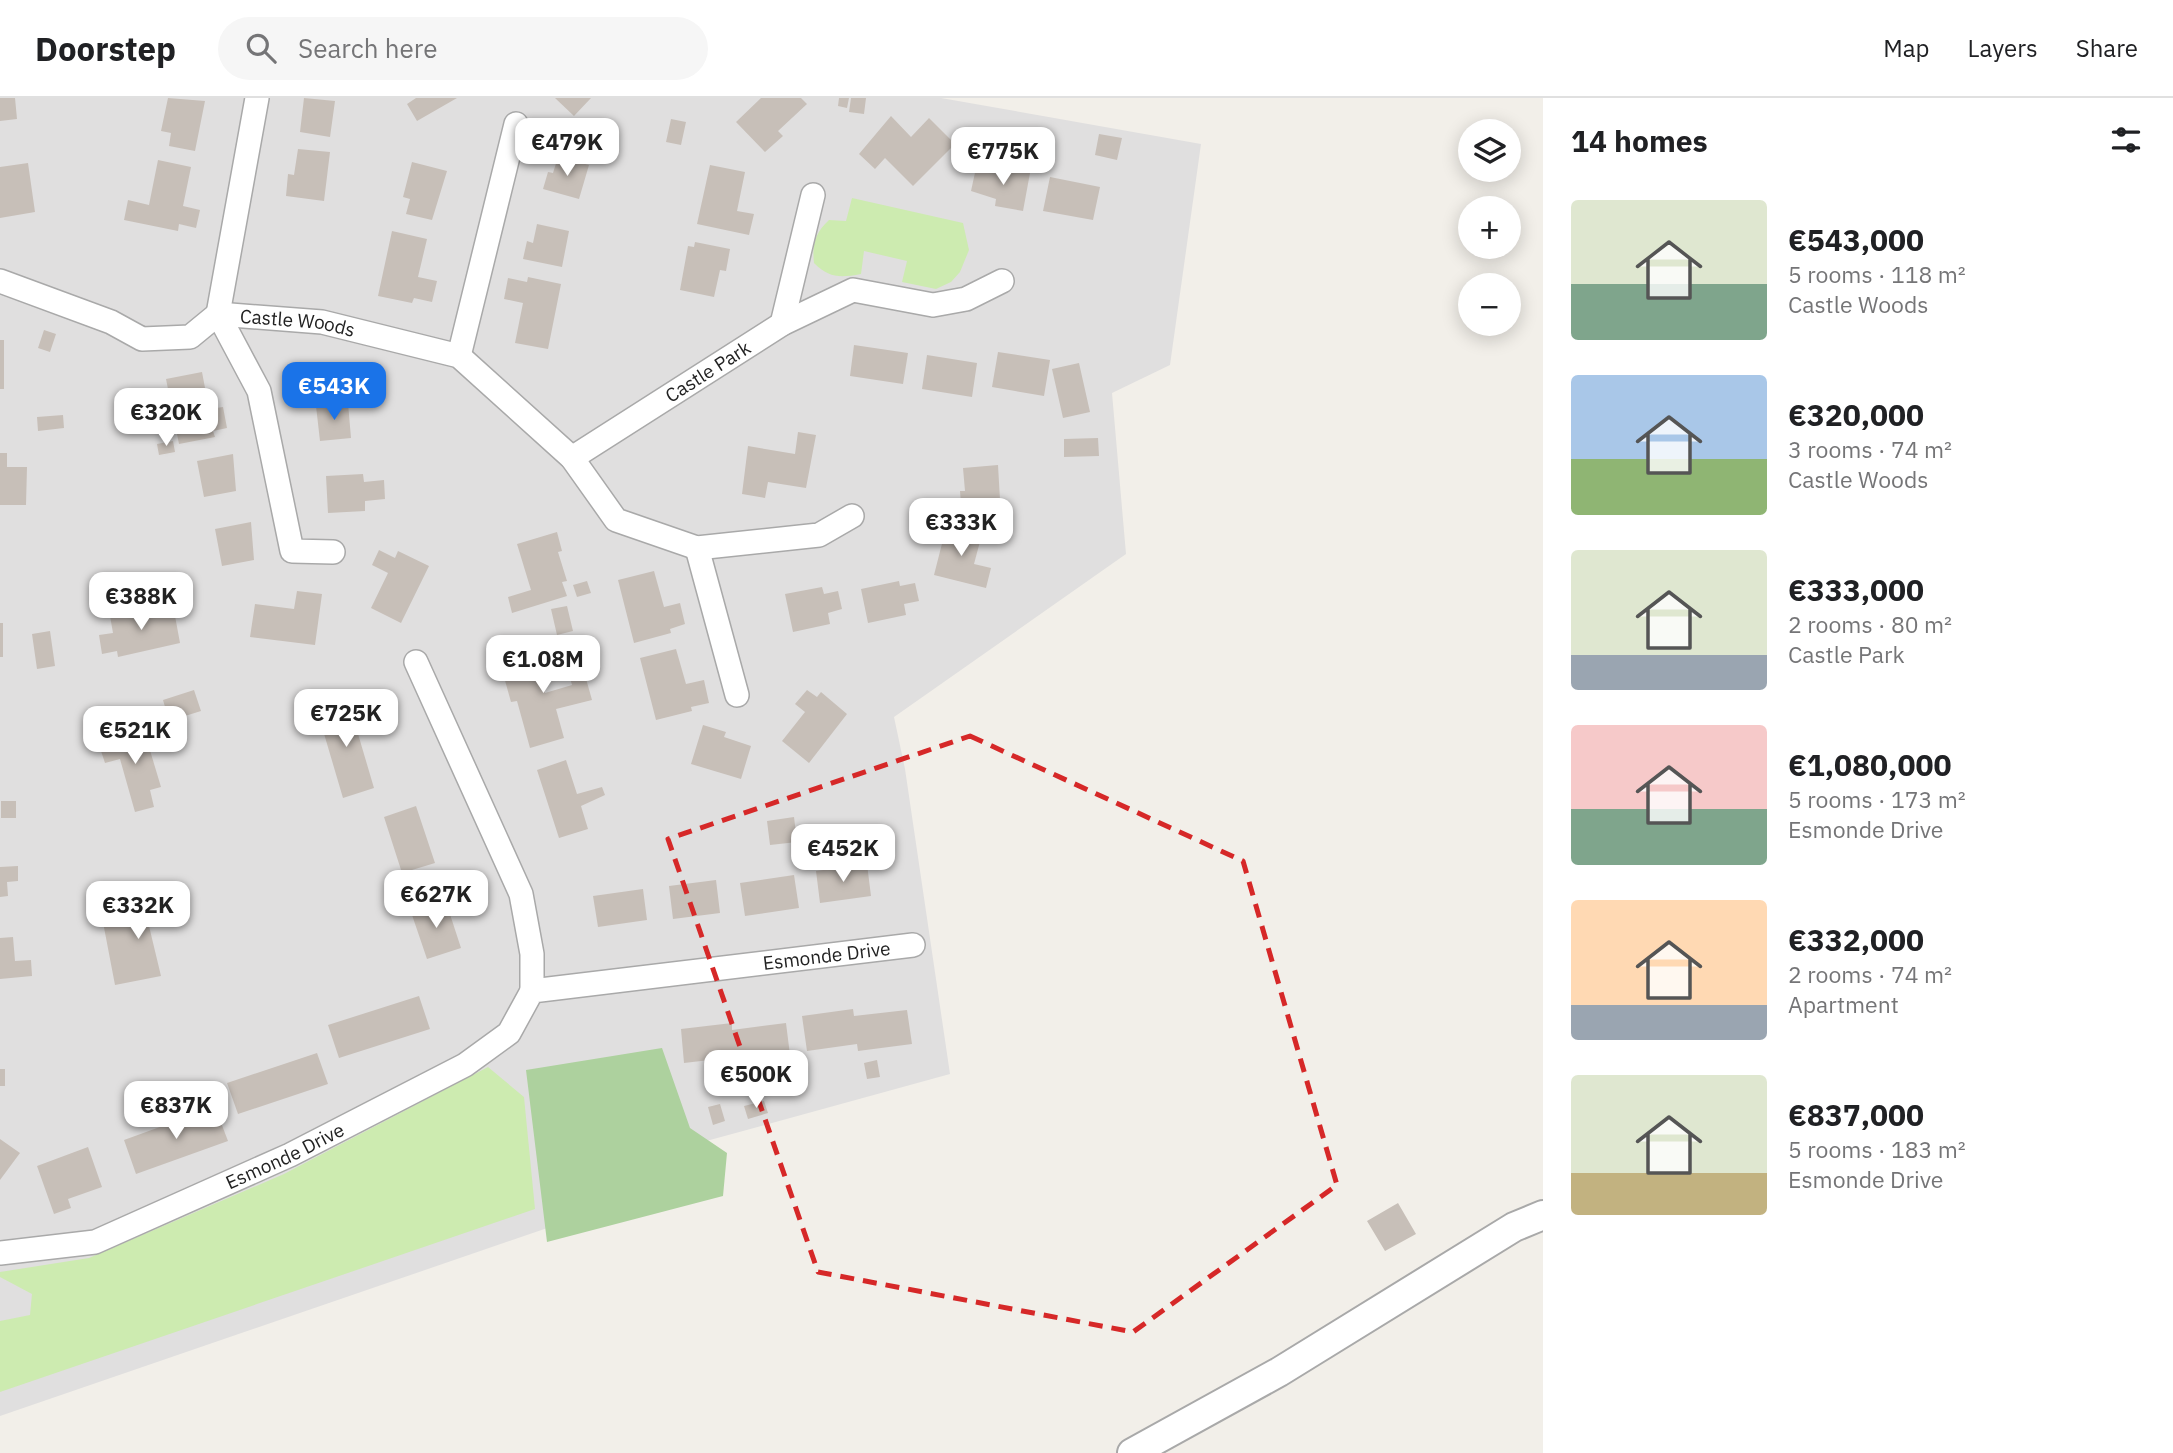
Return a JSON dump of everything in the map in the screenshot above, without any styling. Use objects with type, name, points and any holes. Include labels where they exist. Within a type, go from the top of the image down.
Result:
[{"type":"street","name":"Castle Woods","points":[[257,98],[218,314],[259,391],[292,551],[333,552]]},
{"type":"street","points":[[459,356],[516,124]]},
{"type":"street","points":[[782,324],[813,195]]},
{"type":"street","name":"Castle Woods","points":[[0,281],[111,322],[142,339],[190,337],[218,314],[322,322],[459,356],[572,458]]},
{"type":"street","name":"Castle Park","points":[[572,458],[782,324],[853,290],[933,305],[966,299],[1002,281]]},
{"type":"street","points":[[572,458],[615,520],[697,548],[819,535],[852,516]]},
{"type":"street","points":[[697,548],[737,695]]},
{"type":"street","name":"Esmonde Drive","points":[[0,1253],[95,1242],[290,1155],[464,1065],[509,1033],[532,991],[532,954],[521,894],[416,662]]},
{"type":"street","name":"Esmonde Drive","points":[[532,991],[913,945]]},
{"type":"street","points":[[1132,1453],[1279,1372],[1514,1227],[1543,1215]]},
{"type":"highlighted area","points":[[970,736],[1243,861],[1337,1185],[1133,1332],[818,1272],[668,839]]},
{"type":"shaded area","points":[[0,98],[941,98],[1201,144],[1170,365],[1112,393],[1126,554],[894,717],[905,769],[950,1074],[699,1143],[559,1224],[0,1416]]},
{"type":"green space","points":[[852,198],[963,223],[969,250],[960,272],[951,282],[936,289],[902,282],[907,261],[864,251],[861,274],[841,276],[825,272],[814,263],[816,239],[829,220],[846,221]]},
{"type":"green space","points":[[662,1048],[690,1128],[727,1153],[723,1196],[547,1242],[526,1070]]},
{"type":"green space","points":[[488,1067],[524,1097],[535,1209],[0,1392],[0,1321],[30,1315],[32,1294],[0,1277],[0,1272],[89,1258],[284,1174]]},
{"type":"building","points":[[0,98],[15,98],[17,119],[0,121]]},
{"type":"building","points":[[168,98],[205,101],[195,151],[169,146],[171,133],[161,131]]},
{"type":"building","points":[[304,98],[335,101],[330,137],[300,132]]},
{"type":"building","points":[[416,98],[457,98],[417,121],[407,104]]},
{"type":"building","points":[[555,98],[591,98],[574,116]]},
{"type":"building","points":[[761,98],[801,98],[807,104],[778,131],[783,136],[765,152],[736,122]]},
{"type":"building","points":[[839,98],[849,98],[847,108],[838,106]]},
{"type":"building","points":[[851,98],[866,98],[864,114],[849,112]]},
{"type":"building","points":[[891,116],[911,137],[929,118],[955,144],[913,186],[885,158],[875,169],[859,154]]},
{"type":"building","points":[[671,119],[686,122],[681,145],[666,142]]},
{"type":"building","points":[[1099,134],[1122,138],[1117,160],[1095,155]]},
{"type":"building","points":[[298,149],[330,152],[324,201],[286,196],[288,174],[294,175]]},
{"type":"building","points":[[558,157],[589,165],[579,199],[543,189],[548,172],[553,173]]},
{"type":"building","points":[[158,160],[191,167],[183,206],[200,210],[196,228],[179,224],[178,231],[124,220],[128,200],[149,205]]},
{"type":"building","points":[[412,162],[447,171],[432,220],[406,214],[410,199],[403,197]]},
{"type":"building","points":[[28,163],[35,212],[0,218],[0,167]]},
{"type":"building","points":[[710,165],[745,172],[737,211],[754,214],[749,235],[697,224]]},
{"type":"building","points":[[1003,167],[1030,173],[1023,211],[995,206],[996,199],[971,191],[976,168],[1002,173]]},
{"type":"building","points":[[1050,177],[1100,187],[1093,220],[1043,211]]},
{"type":"building","points":[[537,224],[569,231],[562,267],[523,259],[527,241],[533,243]]},
{"type":"building","points":[[392,231],[427,239],[418,277],[437,281],[432,302],[414,298],[412,303],[378,296]]},
{"type":"building","points":[[695,242],[730,249],[726,271],[720,270],[714,297],[680,290],[688,246],[694,247]]},
{"type":"building","points":[[528,277],[561,284],[548,349],[515,343],[523,303],[504,299],[508,278],[527,282]]},
{"type":"building","points":[[44,330],[56,334],[50,352],[38,348]]},
{"type":"building","points":[[0,340],[4,340],[4,389],[0,389]]},
{"type":"building","points":[[854,345],[908,353],[903,384],[850,376]]},
{"type":"building","points":[[998,352],[1050,360],[1044,396],[992,387]]},
{"type":"building","points":[[927,355],[977,363],[972,397],[922,389]]},
{"type":"building","points":[[1079,363],[1090,412],[1063,418],[1052,369]]},
{"type":"building","points":[[202,372],[209,409],[223,407],[227,428],[213,431],[215,437],[179,444],[166,379]]},
{"type":"building","points":[[348,403],[351,438],[320,441],[316,406]]},
{"type":"building","points":[[63,415],[64,428],[38,431],[37,417]]},
{"type":"building","points":[[798,432],[816,435],[806,488],[768,482],[765,498],[742,494],[748,446],[795,454]]},
{"type":"building","points":[[1098,438],[1099,456],[1064,457],[1064,439]]},
{"type":"building","points":[[173,441],[175,452],[159,455],[157,444]]},
{"type":"building","points":[[0,453],[7,453],[7,467],[27,467],[26,505],[0,505]]},
{"type":"building","points":[[233,454],[236,491],[204,497],[197,461]]},
{"type":"building","points":[[998,465],[1000,500],[961,504],[960,491],[965,491],[963,468]]},
{"type":"building","points":[[363,474],[364,482],[384,480],[385,499],[365,501],[365,511],[328,513],[326,476]]},
{"type":"building","points":[[251,522],[254,560],[222,566],[215,529]]},
{"type":"building","points":[[947,524],[982,534],[974,564],[991,568],[986,588],[934,575]]},
{"type":"building","points":[[557,532],[562,551],[558,552],[567,581],[562,582],[567,596],[512,613],[508,597],[531,590],[517,544]]},
{"type":"building","points":[[379,550],[395,558],[398,551],[429,566],[401,623],[371,608],[388,573],[372,565]]},
{"type":"building","points":[[654,571],[664,607],[680,603],[685,624],[670,629],[671,633],[634,643],[618,580]]},
{"type":"building","points":[[587,581],[591,593],[577,597],[573,585]]},
{"type":"building","points":[[899,581],[900,586],[915,583],[919,601],[904,604],[906,615],[868,623],[861,589]]},
{"type":"building","points":[[822,587],[824,594],[838,591],[842,609],[828,613],[830,624],[793,632],[785,594]]},
{"type":"building","points":[[297,591],[322,594],[315,645],[250,637],[255,604],[294,609]]},
{"type":"building","points":[[173,605],[180,643],[118,657],[117,651],[102,654],[99,635],[113,633],[110,616]]},
{"type":"building","points":[[567,606],[573,631],[557,635],[551,609]]},
{"type":"building","points":[[0,623],[3,623],[3,657],[0,657]]},
{"type":"building","points":[[50,631],[55,666],[37,669],[32,634]]},
{"type":"building","points":[[533,649],[545,693],[572,685],[564,655],[578,650],[592,700],[556,709],[564,738],[530,748],[517,701],[511,702],[499,659]]},
{"type":"building","points":[[676,649],[686,684],[704,680],[709,703],[691,707],[692,711],[656,720],[640,658]]},
{"type":"building","points":[[194,690],[201,711],[169,721],[163,700]]},
{"type":"building","points":[[807,690],[817,697],[821,692],[847,714],[809,763],[782,741],[805,712],[795,704]]},
{"type":"building","points":[[348,700],[374,788],[343,798],[317,710]]},
{"type":"building","points":[[703,725],[726,732],[724,737],[751,746],[741,779],[691,764]]},
{"type":"building","points":[[143,727],[161,787],[150,790],[154,807],[135,812],[120,759],[105,763],[99,745],[115,741],[113,736]]},
{"type":"building","points":[[566,760],[577,794],[602,787],[605,795],[581,806],[588,829],[559,838],[537,770]]},
{"type":"building","points":[[1,801],[16,801],[16,818],[1,818]]},
{"type":"building","points":[[416,806],[435,863],[402,873],[384,817]]},
{"type":"building","points":[[794,817],[797,842],[770,845],[767,821]]},
{"type":"building","points":[[867,864],[871,896],[820,903],[816,871]]},
{"type":"building","points":[[18,866],[18,881],[7,882],[8,896],[0,897],[0,867]]},
{"type":"building","points":[[794,875],[799,908],[745,916],[740,883]]},
{"type":"building","points":[[716,880],[720,913],[673,919],[669,886]]},
{"type":"building","points":[[643,889],[647,920],[598,927],[593,896]]},
{"type":"building","points":[[185,901],[189,919],[149,926],[161,976],[115,985],[102,917]]},
{"type":"building","points":[[446,902],[461,948],[427,959],[411,912]]},
{"type":"building","points":[[13,937],[15,961],[31,960],[32,976],[0,979],[0,938]]},
{"type":"building","points":[[419,996],[430,1029],[339,1058],[328,1025]]},
{"type":"building","points":[[853,1009],[854,1016],[907,1010],[912,1044],[858,1051],[857,1044],[807,1051],[802,1016]]},
{"type":"building","points":[[732,1023],[732,1030],[786,1023],[790,1055],[736,1062],[735,1057],[684,1063],[681,1029]]},
{"type":"building","points":[[317,1053],[328,1084],[238,1114],[227,1083]]},
{"type":"building","points":[[877,1060],[880,1077],[867,1079],[864,1063]]},
{"type":"building","points":[[0,1069],[5,1069],[5,1086],[0,1086]]},
{"type":"building","points":[[764,1101],[768,1113],[748,1119],[744,1106]]},
{"type":"building","points":[[720,1104],[725,1121],[713,1125],[708,1107]]},
{"type":"building","points":[[215,1107],[228,1141],[136,1174],[124,1140]]},
{"type":"building","points":[[0,1139],[20,1153],[0,1180]]},
{"type":"building","points":[[88,1147],[102,1187],[68,1199],[71,1208],[54,1214],[37,1166]]},
{"type":"building","points":[[1398,1203],[1416,1234],[1385,1251],[1367,1221]]}]
